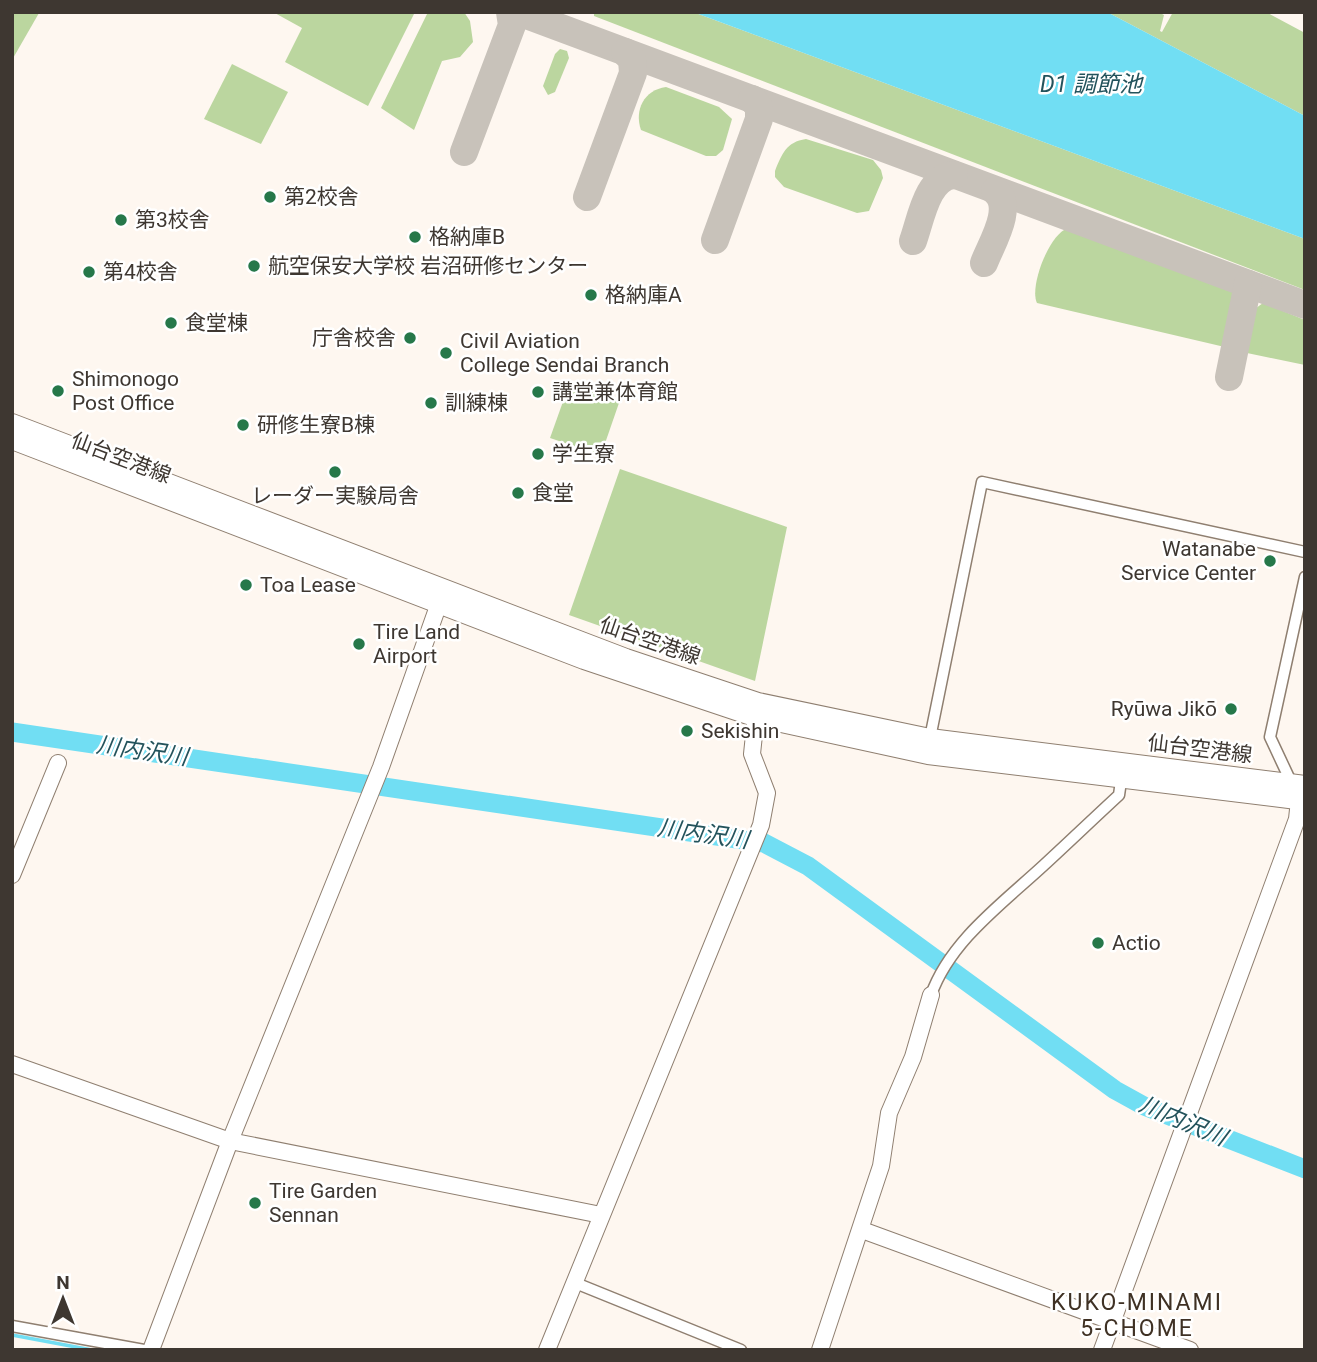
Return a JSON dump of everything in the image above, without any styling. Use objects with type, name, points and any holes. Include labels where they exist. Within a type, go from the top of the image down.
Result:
[{"type":"main road","name":"仙台空港線","points":[[12,423],[441,597]]},
{"type":"main road","name":"仙台空港線","points":[[12,440],[441,597],[625,658],[756,710],[928,755],[1122,771],[1300,792]]},
{"type":"main road","name":"仙台空港線","points":[[756,710],[1122,771]]},
{"type":"street","points":[[930,738],[982,482],[1305,552]]},
{"type":"street","points":[[1102,1350],[1297,819],[1300,792],[1270,737],[1305,578]]},
{"type":"street","points":[[151,1350],[230,1141],[381,766],[441,597]]},
{"type":"street","points":[[547,1350],[761,825],[767,793],[752,754],[756,710]]},
{"type":"street","points":[[12,876],[58,764]]},
{"type":"street","points":[[820,1350],[862,1230],[881,1166],[889,1113],[913,1057],[934,987],[954,953],[987,916],[1119,794],[1122,771]]},
{"type":"street","points":[[12,1064],[230,1141],[601,1215]]},
{"type":"street","points":[[862,1230],[1190,1350]]},
{"type":"street","points":[[573,1282],[741,1350]]},
{"type":"street","points":[[12,1326],[144,1350]]},
{"type":"green space","points":[[12,12],[39,13],[12,60]]},
{"type":"green space","points":[[273,12],[415,12],[368,106],[285,62],[302,28]]},
{"type":"green space","points":[[428,12],[464,12],[470,21],[473,42],[460,57],[442,61],[414,130],[381,108]]},
{"type":"green space","points":[[594,12],[693,12],[1305,239],[1305,290],[594,16]]},
{"type":"green space","points":[[1107,12],[1158,12],[1164,15],[1160,31],[1162,32],[1173,12],[1266,12],[1305,33],[1305,116]]},
{"type":"green space","points":[[560,49],[567,51],[569,58],[555,92],[548,95],[543,86],[555,54]]},
{"type":"green space","points":[[232,64],[288,92],[261,144],[204,119]]},
{"type":"green space","points":[[666,87],[719,107],[732,119],[723,150],[716,156],[706,156],[641,130],[639,115],[643,102],[652,92]]},
{"type":"green space","points":[[806,139],[873,160],[881,170],[883,178],[869,211],[857,213],[784,187],[775,177],[780,159],[789,146]]},
{"type":"green space","points":[[1068,228],[1232,291],[1239,303],[1229,348],[1037,303],[1036,285],[1042,262],[1054,240]]},
{"type":"green space","points":[[1263,303],[1305,320],[1305,365],[1247,353],[1245,345],[1252,311]]},
{"type":"green space","points":[[570,382],[620,400],[601,455],[550,438]]},
{"type":"green space","points":[[620,469],[787,527],[755,681],[569,615]]},
{"type":"water","name":"D1 調節池","points":[[693,12],[1107,12],[1305,116],[1305,239]]},
{"type":"waterway","name":"川内沢川","points":[[12,732],[764,843],[808,866],[1115,1090],[1144,1106],[1305,1169]]},
{"type":"waterway","points":[[12,1335],[92,1350]]},
{"type":"taxiway","points":[[464,152],[512,25],[510,12]]},
{"type":"taxiway","points":[[518,12],[1305,305]]},
{"type":"taxiway","points":[[587,197],[633,73],[632,60],[625,52]]},
{"type":"taxiway","points":[[715,240],[759,119],[759,107],[752,99]]},
{"type":"taxiway","points":[[913,241],[931,191],[937,183],[954,175]]},
{"type":"taxiway","points":[[984,263],[1002,216],[1001,198],[995,191]]},
{"type":"taxiway","points":[[1229,377],[1248,284]]},
{"type":"place","name":"第2校舎","points":[[270,197]]},
{"type":"place","name":"第3校舎","points":[[121,220]]},
{"type":"place","name":"格納庫B","points":[[415,237]]},
{"type":"place","name":"航空保安大学校 岩沼研修センター","points":[[254,266]]},
{"type":"place","name":"第4校舎","points":[[89,272]]},
{"type":"place","name":"格納庫A","points":[[591,295]]},
{"type":"place","name":"食堂棟","points":[[171,323]]},
{"type":"place","name":"庁舎校舎","points":[[410,338]]},
{"type":"place","name":"Civil Aviation College Sendai Branch","points":[[446,353]]},
{"type":"place","name":"Shimonogo Post Office","points":[[58,391]]},
{"type":"place","name":"講堂兼体育館","points":[[538,392]]},
{"type":"place","name":"訓練棟","points":[[431,403]]},
{"type":"place","name":"研修生寮B棟","points":[[243,425]]},
{"type":"place","name":"学生寮","points":[[538,454]]},
{"type":"place","name":"レーダー実験局舎","points":[[335,472]]},
{"type":"place","name":"食堂","points":[[518,493]]},
{"type":"place","name":"Watanabe Service Center","points":[[1270,561]]},
{"type":"place","name":"Toa Lease","points":[[246,585]]},
{"type":"place","name":"Tire Land Airport","points":[[359,644]]},
{"type":"place","name":"Ryūwa Jikō","points":[[1231,709]]},
{"type":"place","name":"Sekishin","points":[[687,731]]},
{"type":"place","name":"Actio","points":[[1098,943]]},
{"type":"place","name":"Tire Garden Sennan","points":[[255,1203]]},
{"type":"district","name":"KUKO-MINAMI 5-CHOME","points":[[1137,1315]]}]
